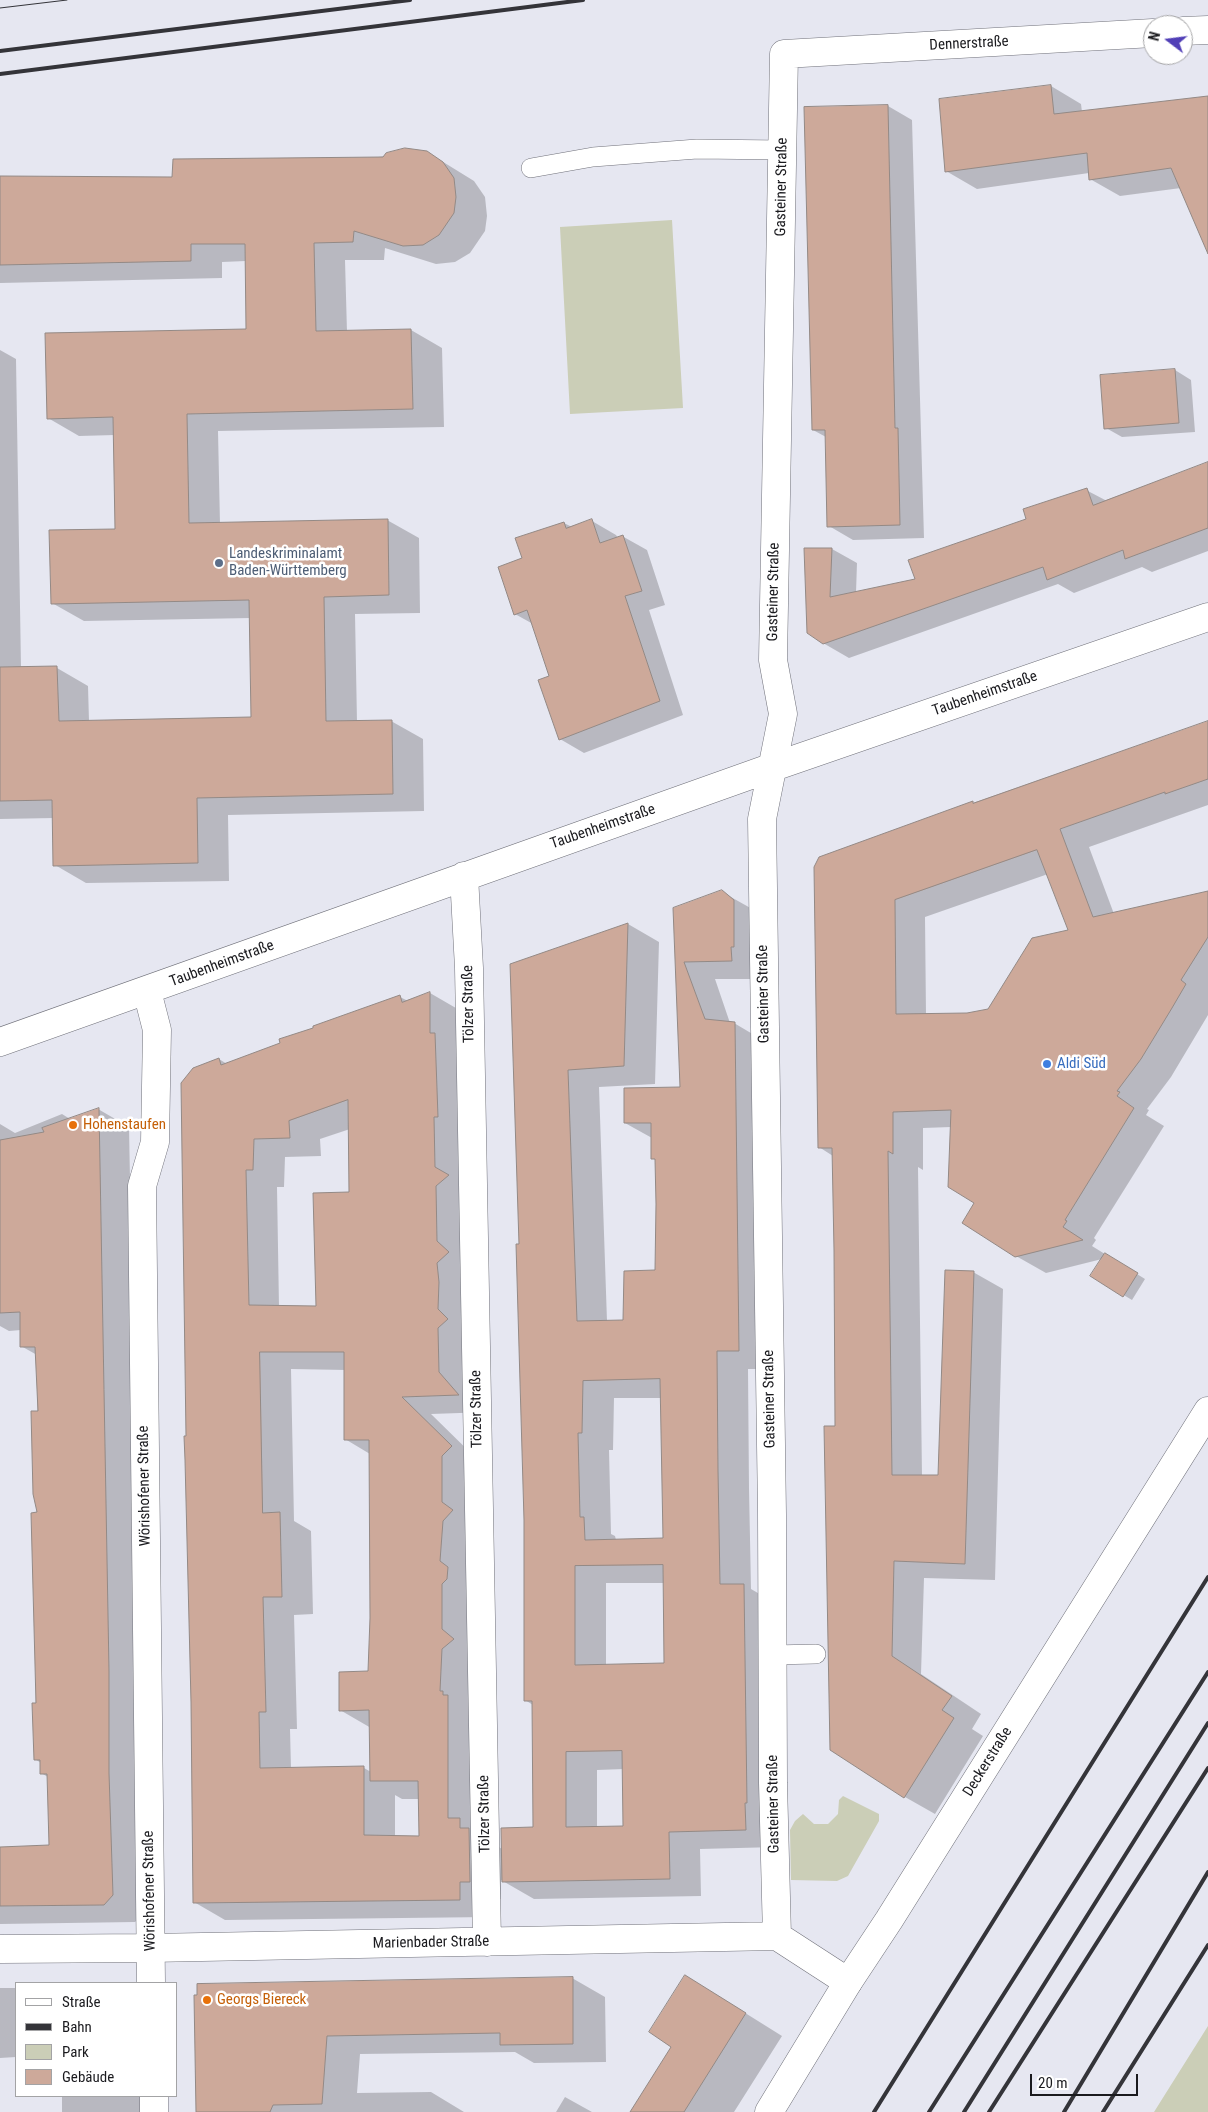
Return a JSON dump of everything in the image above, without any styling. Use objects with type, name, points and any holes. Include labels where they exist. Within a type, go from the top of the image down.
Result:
[{"type":"street","points":[[1193,31],[1208,30]]},
{"type":"street","name":"Dennerstraße","points":[[784,54],[1143,34]]},
{"type":"street","name":"Gasteiner Straße","points":[[777,1936],[773,1784],[762,819],[783,714],[773,660],[784,54]]},
{"type":"street","name":"Taubenheimstraße","points":[[0,1042],[773,767],[1208,617]]},
{"type":"street","name":"Tölzer Straße","points":[[464,876],[469,968],[487,1942]]},
{"type":"street","name":"Wörishofener Straße","points":[[147,991],[157,1030],[155,1142],[142,1186],[151,1982]]},
{"type":"street","name":"Deckerstraße","points":[[768,2112],[1208,1411]]},
{"type":"street","points":[[777,1936],[848,1982]]},
{"type":"street","name":"Marienbader Straße","points":[[0,1949],[150,1948],[777,1936]]},
{"type":"street","points":[[154,2097],[154,2112]]},
{"type":"lane","points":[[531,168],[593,157],[697,149],[782,150]]},
{"type":"lane","points":[[773,1655],[816,1654]]},
{"type":"green space","points":[[672,220],[683,408],[570,414],[560,227]]},
{"type":"green space","points":[[843,1796],[879,1814],[879,1821],[848,1876],[837,1881],[791,1880],[790,1830],[795,1821],[803,1814],[814,1824],[828,1824],[838,1814],[839,1800]]},
{"type":"green space","points":[[1208,2026],[1208,2112],[1154,2112]]},
{"type":"building","points":[[1051,85],[1054,114],[1208,96],[1208,254],[1171,168],[1089,180],[1087,153],[945,172],[939,99]]},
{"type":"building","points":[[888,105],[895,428],[898,428],[900,525],[827,527],[825,430],[812,430],[804,107]]},
{"type":"building","name":"Landeskriminalamt Baden-Württemberg","points":[[405,148],[427,151],[443,162],[454,178],[456,197],[454,213],[439,235],[423,245],[403,246],[354,231],[353,242],[314,243],[316,331],[411,329],[413,409],[187,414],[189,523],[388,519],[389,595],[324,597],[326,721],[392,720],[393,794],[197,798],[198,863],[53,866],[52,800],[0,801],[0,667],[57,666],[59,721],[251,717],[249,600],[51,604],[49,530],[115,529],[113,417],[47,419],[45,333],[246,329],[245,244],[191,244],[191,261],[0,265],[0,176],[172,177],[173,159],[383,157],[386,153]]},
{"type":"building","points":[[1175,369],[1179,423],[1104,429],[1100,375]]},
{"type":"building","points":[[1208,462],[1208,528],[1125,559],[1123,550],[1047,580],[1043,567],[823,644],[807,633],[804,548],[832,548],[830,597],[915,579],[908,560],[1026,519],[1023,509],[1087,488],[1093,505]]},
{"type":"building","points":[[592,519],[600,543],[623,535],[642,591],[625,596],[660,701],[559,740],[538,680],[549,676],[527,610],[514,615],[498,567],[522,558],[515,538],[564,522],[566,528]]},
{"type":"building","points":[[1208,721],[1208,779],[1060,829],[1093,917],[1208,891],[1208,937],[1181,980],[1186,984],[1172,1008],[1141,1059],[1117,1091],[1120,1092],[1117,1096],[1134,1108],[1065,1220],[1067,1221],[1063,1227],[1083,1240],[1015,1257],[962,1223],[974,1203],[948,1187],[951,1110],[893,1112],[893,1154],[888,1151],[892,1475],[938,1475],[945,1270],[974,1271],[965,1564],[894,1561],[892,1656],[952,1696],[942,1710],[954,1718],[904,1798],[830,1750],[824,1426],[835,1426],[834,1250],[832,1148],[818,1148],[814,867],[819,857],[973,801],[973,803]],"holes":[[[1037,850],[1068,930],[1032,938],[988,1009],[967,1013],[896,1014],[895,900]]]},
{"type":"building","points":[[722,890],[734,900],[734,947],[731,947],[732,961],[684,962],[705,1019],[735,1022],[739,1351],[717,1351],[718,1470],[720,1584],[744,1584],[746,1830],[669,1832],[670,1879],[502,1882],[501,1828],[533,1827],[532,1701],[524,1701],[524,1520],[516,1244],[519,1244],[510,964],[628,923],[624,1066],[568,1070],[577,1321],[623,1320],[624,1271],[655,1270],[656,1204],[655,1159],[651,1159],[651,1123],[624,1123],[624,1088],[680,1087],[673,908]],"holes":[[[660,1379],[663,1538],[585,1540],[584,1517],[580,1517],[578,1433],[582,1433],[583,1381]],[[663,1565],[664,1663],[575,1665],[575,1566]],[[622,1751],[623,1826],[566,1827],[566,1752]]]},
{"type":"building","points":[[430,992],[430,1033],[435,1033],[438,1117],[434,1117],[435,1167],[449,1175],[436,1186],[437,1241],[449,1252],[437,1263],[439,1282],[438,1309],[448,1319],[438,1328],[439,1372],[459,1395],[402,1397],[452,1446],[442,1456],[442,1502],[453,1510],[443,1521],[440,1561],[448,1567],[447,1579],[442,1584],[442,1629],[454,1639],[442,1649],[440,1691],[443,1691],[443,1695],[448,1695],[448,1818],[460,1818],[460,1828],[469,1828],[470,1882],[460,1882],[460,1900],[193,1903],[191,1702],[184,1436],[186,1436],[181,1083],[193,1068],[219,1058],[221,1065],[280,1043],[279,1039],[400,995],[402,1002]],"holes":[[[348,1100],[349,1192],[313,1193],[316,1306],[249,1305],[246,1170],[253,1170],[254,1139],[290,1138],[289,1121]],[[260,1352],[344,1352],[344,1440],[369,1440],[370,1618],[368,1671],[339,1672],[339,1711],[369,1710],[370,1781],[418,1781],[419,1836],[364,1835],[364,1766],[260,1768],[259,1712],[266,1712],[263,1597],[282,1597],[280,1512],[263,1513]]]},
{"type":"building","points":[[99,1108],[109,1671],[109,1773],[113,1895],[104,1905],[0,1906],[0,1847],[49,1845],[47,1774],[40,1774],[40,1760],[34,1760],[32,1703],[36,1703],[31,1513],[37,1512],[33,1494],[31,1411],[38,1411],[35,1347],[20,1347],[20,1312],[0,1313],[0,1140],[44,1132],[42,1128]]},
{"type":"building","points":[[1105,1253],[1138,1273],[1123,1297],[1090,1276]]},
{"type":"building","points":[[685,1975],[746,2013],[684,2112],[630,2112],[671,2047],[649,2032]]},
{"type":"building","points":[[573,1977],[573,2044],[500,2045],[500,2033],[327,2036],[322,2104],[273,2105],[270,2112],[196,2112],[194,1995],[197,1995],[197,1984]]},
{"type":"tram line","points":[[0,8],[67,0]]},
{"type":"railway","points":[[0,51],[410,0]]},
{"type":"railway","points":[[0,74],[583,0]]},
{"type":"railway","points":[[874,2112],[1208,1577]]},
{"type":"railway","points":[[929,2112],[1208,1672]]},
{"type":"railway","points":[[964,2112],[1208,1723]]},
{"type":"railway","points":[[989,2112],[1208,1768]]},
{"type":"railway","points":[[1064,2112],[1208,1872]]},
{"type":"railway","points":[[1103,2112],[1208,1945]]},
{"type":"place","name":"Landeskriminalamt Baden-Württemberg","points":[[219,563]]},
{"type":"place","name":"Aldi Süd","points":[[1047,1064]]},
{"type":"place","name":"Hohenstaufen","points":[[73,1125]]},
{"type":"place","name":"Georgs Biereck","points":[[207,2000]]}]
